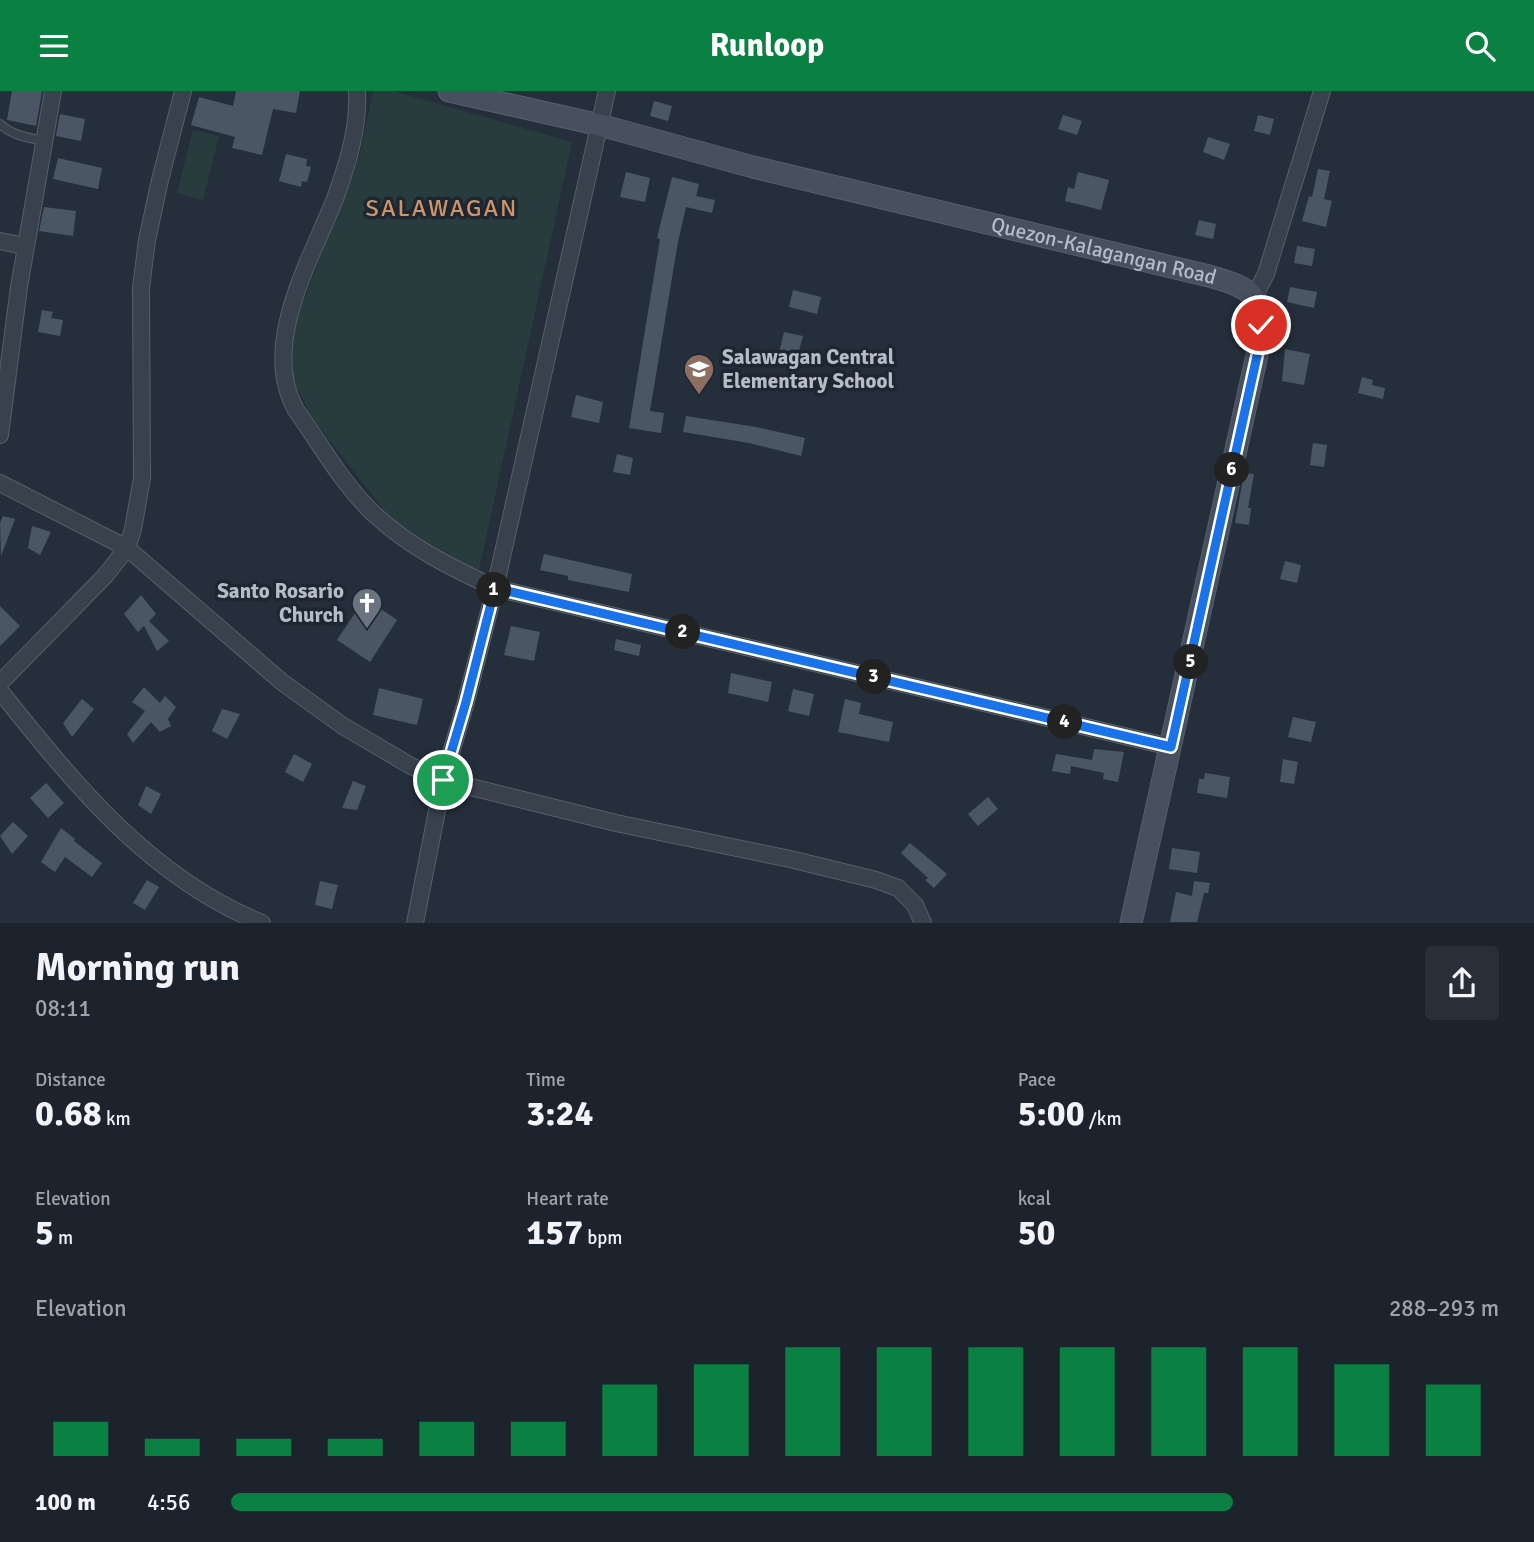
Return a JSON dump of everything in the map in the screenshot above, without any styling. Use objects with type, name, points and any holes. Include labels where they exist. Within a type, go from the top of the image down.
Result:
[{"type":"main road","name":"Quezon-Kalagangan Road","points":[[449,91],[600,125],[779,173],[1209,276],[1246,288],[1254,297]]},
{"type":"main road","points":[[1132,922],[1259,347],[1261,325],[1254,297]]},
{"type":"street","points":[[0,435],[25,246],[53,91]]},
{"type":"street","points":[[0,683],[105,576],[127,548],[138,509],[142,478],[141,288],[157,192],[183,91]]},
{"type":"street","points":[[357,91],[356,123],[350,152],[288,322],[284,380],[289,397],[348,484],[374,514],[407,541],[434,558],[495,588],[1171,747]]},
{"type":"street","points":[[415,922],[443,780],[495,588],[607,91]]},
{"type":"street","points":[[1254,297],[1266,274],[1322,91]]},
{"type":"street","points":[[0,241],[25,246]]},
{"type":"street","points":[[0,483],[127,548],[292,689],[343,726],[411,766],[443,780],[616,823],[876,880],[898,888],[915,905],[923,922]]},
{"type":"street","points":[[0,691],[104,813],[149,855],[204,893],[262,922]]},
{"type":"lane","points":[[0,124],[8,132],[44,141]]},
{"type":"green space","points":[[373,91],[393,91],[572,142],[479,570],[457,562],[390,518],[313,419],[294,382],[292,352],[297,318],[360,154]]},
{"type":"green space","points":[[193,130],[219,136],[203,200],[177,193]]},
{"type":"building","points":[[12,91],[42,91],[36,126],[7,120]]},
{"type":"building","points":[[236,91],[300,91],[296,113],[273,109],[262,155],[232,148],[235,137],[191,125],[199,97],[233,106]]},
{"type":"building","points":[[654,101],[672,106],[668,121],[650,116]]},
{"type":"building","points":[[60,114],[85,119],[81,141],[56,136]]},
{"type":"building","points":[[1063,115],[1082,121],[1077,135],[1058,129]]},
{"type":"building","points":[[1258,115],[1274,119],[1270,135],[1254,131]]},
{"type":"building","points":[[1208,137],[1230,144],[1224,160],[1203,152]]},
{"type":"building","points":[[286,154],[307,159],[306,166],[311,167],[307,182],[302,181],[301,187],[279,181]]},
{"type":"building","points":[[58,158],[102,168],[98,189],[53,179]]},
{"type":"building","points":[[1318,169],[1330,171],[1324,199],[1332,201],[1326,227],[1302,221],[1309,196],[1312,197]]},
{"type":"building","points":[[626,172],[650,178],[645,202],[620,197]]},
{"type":"building","points":[[1078,172],[1109,180],[1101,210],[1065,201],[1068,187],[1074,189]]},
{"type":"building","points":[[672,177],[699,184],[696,196],[715,200],[712,213],[686,207],[650,411],[664,413],[661,433],[629,428],[660,239],[657,238]]},
{"type":"building","points":[[44,207],[76,211],[73,236],[39,231]]},
{"type":"building","points":[[1199,220],[1216,224],[1213,239],[1195,235]]},
{"type":"building","points":[[1297,246],[1315,249],[1312,266],[1294,263]]},
{"type":"building","points":[[1290,287],[1317,292],[1314,308],[1287,302]]},
{"type":"building","points":[[793,290],[821,297],[817,314],[789,307]]},
{"type":"building","points":[[42,310],[53,312],[51,318],[63,320],[60,336],[38,332]]},
{"type":"building","points":[[784,332],[803,336],[797,358],[779,353]]},
{"type":"building","points":[[1285,349],[1310,354],[1304,385],[1282,381]]},
{"type":"building","points":[[1362,377],[1373,380],[1372,385],[1385,388],[1383,399],[1358,393]]},
{"type":"building","points":[[576,395],[603,402],[599,423],[571,417]]},
{"type":"building","points":[[686,416],[805,438],[801,456],[749,443],[683,432]]},
{"type":"building","points":[[1313,443],[1327,445],[1324,467],[1310,465]]},
{"type":"building","points":[[617,454],[633,458],[630,475],[613,472]]},
{"type":"building","points":[[1244,473],[1254,474],[1248,508],[1251,508],[1249,525],[1235,523]]},
{"type":"building","points":[[3,516],[15,519],[1,556],[0,523]]},
{"type":"building","points":[[32,526],[51,532],[40,555],[28,548]]},
{"type":"building","points":[[544,554],[632,574],[629,592],[568,580],[568,576],[540,570]]},
{"type":"building","points":[[1285,561],[1301,565],[1297,583],[1280,579]]},
{"type":"building","points":[[141,595],[156,614],[149,621],[169,641],[157,651],[144,626],[138,632],[124,614]]},
{"type":"building","name":"Santo Rosario Church","points":[[365,598],[397,620],[370,662],[337,640]]},
{"type":"building","points":[[0,606],[20,626],[0,646]]},
{"type":"building","points":[[511,626],[540,632],[534,661],[504,655]]},
{"type":"building","points":[[616,639],[641,645],[639,656],[614,650]]},
{"type":"building","points":[[731,673],[772,682],[768,702],[728,693]]},
{"type":"building","points":[[144,687],[160,703],[165,696],[176,707],[168,719],[171,726],[160,732],[151,722],[133,743],[127,734],[145,711],[132,702]]},
{"type":"building","points":[[379,688],[423,699],[417,725],[373,715]]},
{"type":"building","points":[[793,689],[814,694],[809,716],[788,711]]},
{"type":"building","points":[[82,699],[94,709],[72,737],[63,723]]},
{"type":"building","points":[[845,699],[861,703],[859,714],[893,722],[889,742],[838,732]]},
{"type":"building","points":[[222,709],[240,714],[227,739],[212,731]]},
{"type":"building","points":[[1293,717],[1316,722],[1311,742],[1288,737]]},
{"type":"building","points":[[1094,749],[1124,752],[1118,782],[1103,779],[1104,773],[1071,766],[1070,774],[1052,771],[1056,754],[1092,760]]},
{"type":"building","points":[[294,754],[312,764],[303,782],[285,772]]},
{"type":"building","points":[[1283,759],[1298,762],[1294,784],[1280,782]]},
{"type":"building","points":[[1205,773],[1230,777],[1227,798],[1197,793],[1199,779],[1204,779]]},
{"type":"building","points":[[353,781],[366,786],[357,810],[342,808]]},
{"type":"building","points":[[46,783],[64,803],[48,818],[30,798]]},
{"type":"building","points":[[146,786],[161,794],[151,814],[138,805]]},
{"type":"building","points":[[988,797],[998,809],[978,826],[968,814]]},
{"type":"building","points":[[13,822],[28,836],[12,854],[0,836]]},
{"type":"building","points":[[61,828],[102,863],[92,877],[65,857],[55,872],[41,862]]},
{"type":"building","points":[[910,843],[947,874],[934,888],[925,880],[928,878],[901,853]]},
{"type":"building","points":[[1172,848],[1200,852],[1197,873],[1169,869]]},
{"type":"building","points":[[147,880],[159,887],[145,910],[133,903]]},
{"type":"building","points":[[320,881],[338,885],[332,909],[315,905]]},
{"type":"building","points":[[1194,881],[1210,883],[1208,893],[1204,893],[1197,922],[1170,922],[1176,892],[1192,896]]},
{"type":"place","name":"Salawagan Central Elementary School","points":[[699,396]]},
{"type":"place","name":"Santo Rosario Church","points":[[367,630]]},
{"type":"district","name":"SALAWAGAN","points":[[442,208]]},
{"type":"route","points":[[443,780],[495,588],[1171,747],[1259,347],[1261,325]]}]
